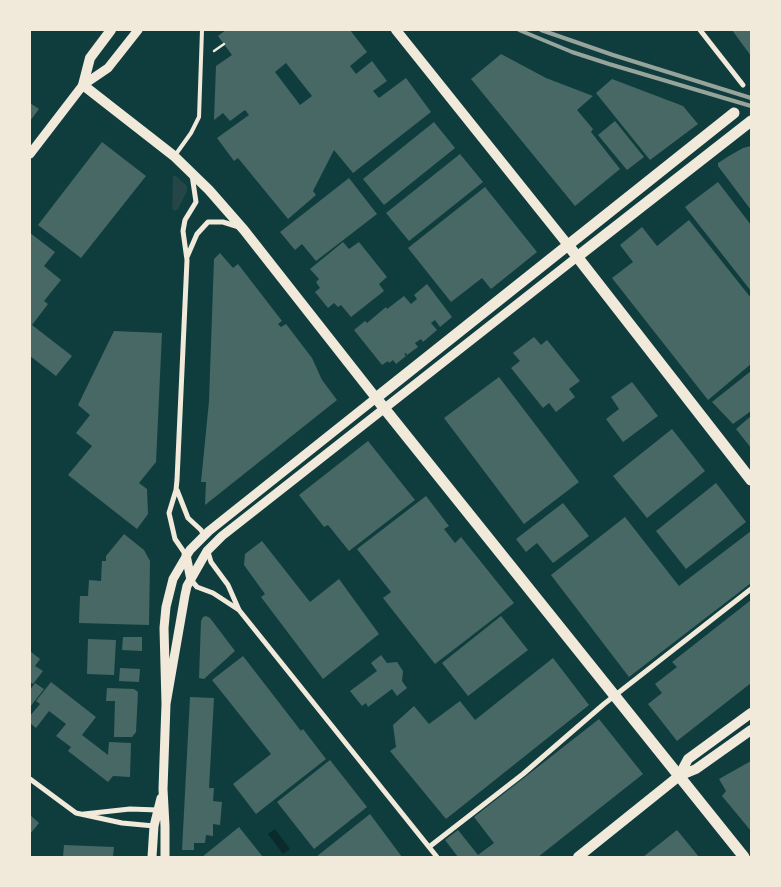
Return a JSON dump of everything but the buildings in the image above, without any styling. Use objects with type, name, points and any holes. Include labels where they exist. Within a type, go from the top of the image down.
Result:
[{"type":"main road","points":[[111,30],[90,58],[83,85],[174,156],[209,190],[244,230],[376,398],[744,857]]},
{"type":"main road","points":[[396,30],[568,245],[751,480]]},
{"type":"main road","points":[[376,398],[734,113]]},
{"type":"main road","points":[[577,257],[751,121]]},
{"type":"main road","points":[[679,776],[688,759],[751,713]]},
{"type":"main road","points":[[578,857],[679,776],[696,769],[751,730]]},
{"type":"street","points":[[30,154],[83,85],[108,68],[138,30]]},
{"type":"street","points":[[700,30],[743,85]]},
{"type":"street","points":[[192,173],[196,204],[185,220],[184,227],[186,260],[176,490],[169,513],[170,525],[175,538],[186,555],[191,580],[197,587],[214,593],[239,610]]},
{"type":"street","points":[[186,260],[197,234],[208,222],[223,222],[244,230]]},
{"type":"street","points":[[166,704],[187,586],[208,551],[222,536],[577,257]]},
{"type":"street","points":[[165,857],[166,826],[163,789],[166,704],[164,646],[166,607],[173,579],[186,555],[204,536],[376,398]]},
{"type":"street","points":[[176,490],[188,518],[204,536],[211,562],[228,586],[239,610],[437,857]]},
{"type":"street","points":[[429,848],[523,774],[615,696],[751,589]]},
{"type":"street","points":[[30,779],[71,811],[78,814],[122,823],[154,826]]},
{"type":"street","points":[[152,857],[154,826],[163,789]]},
{"type":"street","points":[[78,814],[130,809],[158,810]]},
{"type":"lane","points":[[174,156],[191,134],[199,117],[202,30]]},
{"type":"path","points":[[214,51],[224,44]]},
{"type":"shaded area","points":[[173,176],[176,176],[187,186],[187,191],[178,209],[175,211],[172,209]]},
{"type":"shaded area","points":[[275,829],[290,849],[283,854],[268,834]]},
{"type":"railway","points":[[519,30],[572,52],[751,106]]},
{"type":"railway","points":[[541,30],[613,55],[751,98]]}]
